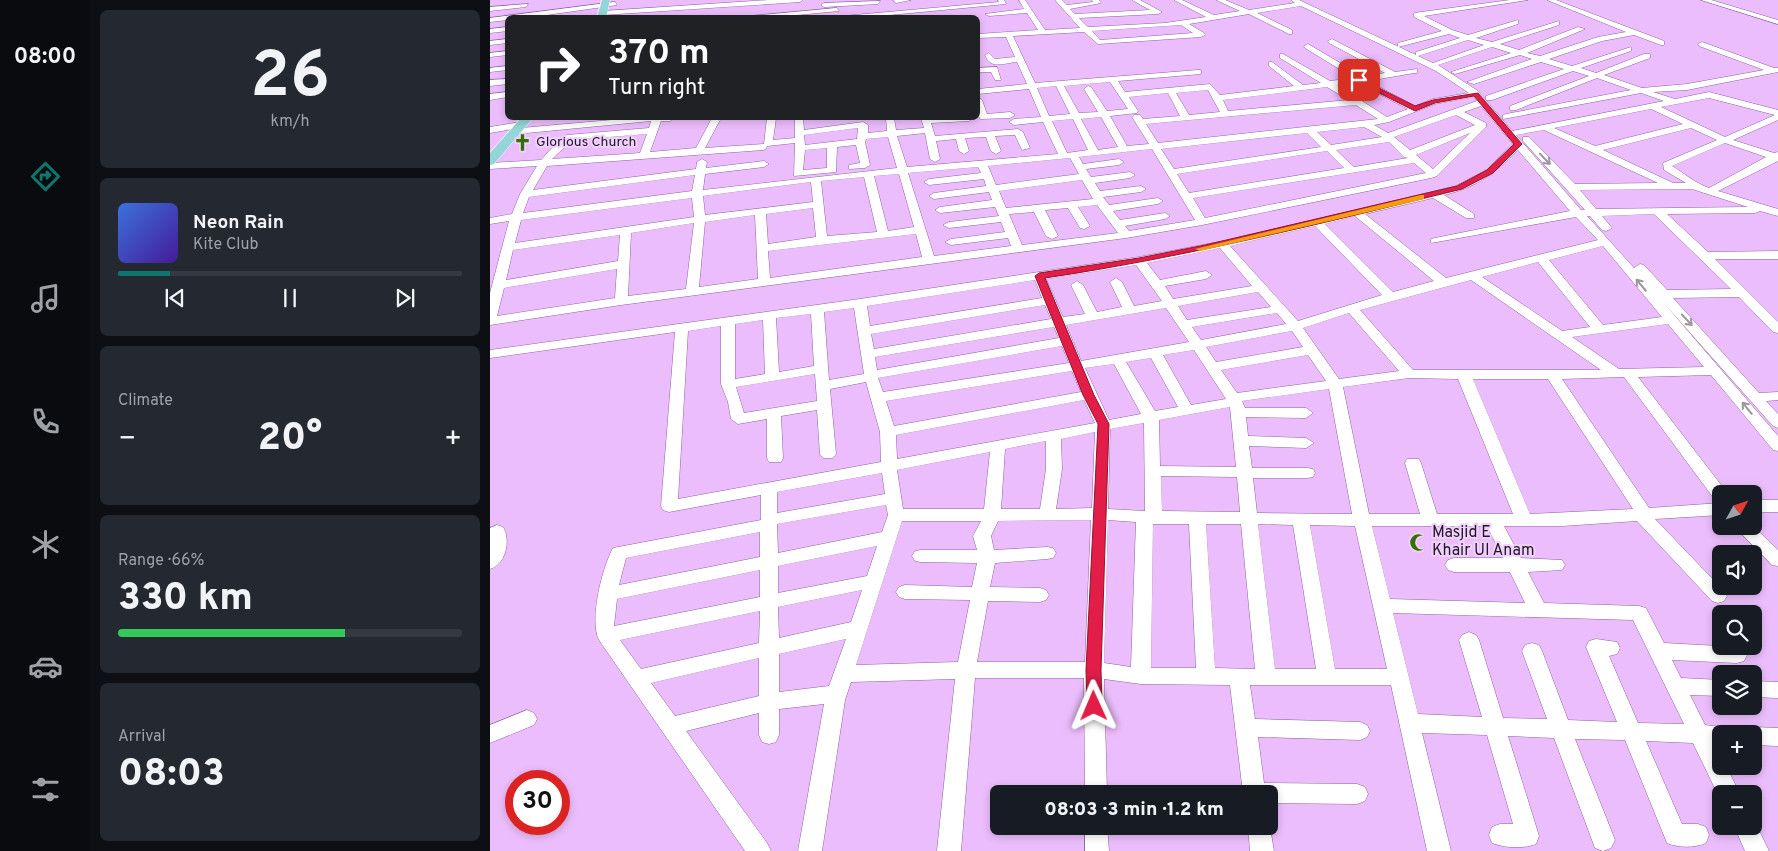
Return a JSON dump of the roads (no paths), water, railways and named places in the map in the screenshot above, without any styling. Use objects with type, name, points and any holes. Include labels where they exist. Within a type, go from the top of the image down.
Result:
[{"type":"main road","points":[[490,161],[496,148],[522,124]]},
{"type":"street","points":[[559,0],[564,14]]},
{"type":"street","points":[[741,15],[800,0]]},
{"type":"street","points":[[897,4],[908,0]]},
{"type":"street","points":[[1058,0],[1096,41],[1100,42],[1201,35],[1135,0]]},
{"type":"street","points":[[1065,7],[1098,3],[1095,0]]},
{"type":"street","points":[[1177,0],[1214,18]]},
{"type":"street","points":[[1219,0],[1290,32]]},
{"type":"street","points":[[1525,0],[1417,15],[1448,32],[1644,90],[1672,101]]},
{"type":"street","points":[[1550,0],[1661,43]]},
{"type":"street","points":[[1704,0],[1778,22]]},
{"type":"street","points":[[824,10],[878,1],[878,15]]},
{"type":"street","points":[[889,15],[1022,1],[1042,31]]},
{"type":"street","points":[[1300,1],[1440,69],[1483,98],[1502,116],[1514,133],[1572,187],[1663,294],[1778,422]]},
{"type":"street","points":[[982,41],[1008,33],[1181,23],[1249,12],[1300,1],[1455,72],[1471,82],[1483,98]]},
{"type":"street","points":[[490,9],[507,3],[532,2],[533,15]]},
{"type":"street","points":[[548,15],[564,14],[583,4],[602,12],[662,8],[703,2],[762,9],[824,10],[865,8]]},
{"type":"street","points":[[602,12],[629,3],[700,13],[703,2]]},
{"type":"street","points":[[897,4],[934,11],[1031,14]]},
{"type":"street","points":[[642,15],[662,8]]},
{"type":"street","points":[[824,10],[869,15]]},
{"type":"street","points":[[1073,16],[1158,12]]},
{"type":"street","points":[[987,20],[1031,14]]},
{"type":"street","points":[[490,20],[505,18]]},
{"type":"street","points":[[1419,54],[1515,22]]},
{"type":"street","points":[[1438,63],[1556,23]]},
{"type":"street","points":[[982,41],[1038,24]]},
{"type":"street","points":[[490,31],[505,29]]},
{"type":"street","points":[[1455,72],[1519,53],[1581,29]]},
{"type":"street","points":[[1401,46],[1448,32]]},
{"type":"street","points":[[1008,33],[1046,119],[1068,155],[1080,167],[1126,235]]},
{"type":"street","points":[[1471,82],[1544,60],[1601,39],[1634,33]]},
{"type":"street","points":[[1332,40],[1393,74]]},
{"type":"street","points":[[490,43],[505,41]]},
{"type":"street","points":[[982,41],[992,62],[1020,61]]},
{"type":"street","points":[[1702,44],[1775,70]]},
{"type":"street","points":[[1308,46],[1361,80],[1415,109]]},
{"type":"street","points":[[1172,172],[1388,138],[1456,112],[1483,98],[1628,49]]},
{"type":"street","points":[[490,55],[505,53]]},
{"type":"street","points":[[1283,56],[1360,102],[1386,120]]},
{"type":"street","points":[[1187,196],[1365,167],[1411,157],[1502,116],[1647,56]]},
{"type":"street","points":[[998,78],[992,65],[1020,61]]},
{"type":"street","points":[[1190,62],[1218,98],[1224,114]]},
{"type":"street","points":[[1272,64],[1301,87]]},
{"type":"street","points":[[490,70],[505,68]]},
{"type":"street","points":[[980,70],[994,68]]},
{"type":"street","points":[[1502,116],[1644,90],[1687,87],[1775,70]]},
{"type":"street","points":[[1218,98],[1361,80],[1414,71]]},
{"type":"street","points":[[928,127],[960,136],[989,134],[1032,86],[1198,72]]},
{"type":"street","points":[[1112,79],[1156,144],[1202,222]]},
{"type":"street","points":[[490,84],[505,82]]},
{"type":"street","points":[[1058,84],[1094,152]]},
{"type":"street","points":[[1122,95],[1210,87]]},
{"type":"street","points":[[1088,89],[1124,148]]},
{"type":"street","points":[[1171,91],[1186,118]]},
{"type":"street","points":[[980,93],[1009,111],[1046,119],[1134,111]]},
{"type":"street","points":[[490,97],[505,94]]},
{"type":"street","points":[[1514,133],[1547,128],[1672,101],[1712,95],[1778,115]]},
{"type":"street","points":[[490,221],[697,193],[868,173],[1068,155],[1156,144],[1365,124],[1386,120],[1433,102],[1483,98]]},
{"type":"street","points":[[1141,122],[1360,102]]},
{"type":"street","points":[[1650,106],[1724,140],[1777,157]]},
{"type":"street","points":[[980,117],[1009,111]]},
{"type":"street","points":[[1009,111],[1025,148]]},
{"type":"street","points":[[1456,112],[1483,125]]},
{"type":"street","points":[[1693,186],[1690,181],[1668,168],[1667,165],[1697,154],[1778,115]]},
{"type":"street","points":[[490,130],[557,120]]},
{"type":"street","points":[[522,124],[613,120]]},
{"type":"street","points":[[646,151],[657,120]]},
{"type":"street","points":[[692,291],[700,219],[697,193],[702,148],[715,120]]},
{"type":"street","points":[[761,185],[765,145],[771,120]]},
{"type":"street","points":[[799,120],[798,174],[832,170],[832,145]]},
{"type":"street","points":[[827,120],[828,130]]},
{"type":"street","points":[[890,120],[892,134],[929,260]]},
{"type":"street","points":[[800,140],[832,145],[928,127],[947,120]]},
{"type":"street","points":[[490,166],[602,159],[646,151],[765,145],[800,140],[863,121],[862,139],[865,166],[853,167]]},
{"type":"street","points":[[1365,124],[1388,138],[1433,174]]},
{"type":"street","points":[[652,131],[568,137],[544,163],[525,194],[516,217],[490,319],[764,281],[1126,235],[1202,222],[1433,174],[1483,125]]},
{"type":"street","points":[[1592,150],[1690,125]]},
{"type":"street","points":[[928,127],[935,159]]},
{"type":"street","points":[[1547,128],[1672,185]]},
{"type":"street","points":[[1308,129],[1352,169]]},
{"type":"street","points":[[1514,133],[1518,144],[1530,159],[1606,242],[1778,446]]},
{"type":"street","points":[[989,134],[996,151]]},
{"type":"street","points":[[960,136],[964,152]]},
{"type":"street","points":[[490,354],[860,303],[1139,261],[1222,244],[1460,188],[1479,179],[1505,158],[1518,144]]},
{"type":"street","points":[[1505,158],[1517,156],[1530,159]]},
{"type":"street","points":[[1710,191],[1777,157]]},
{"type":"street","points":[[586,185],[602,159]]},
{"type":"street","points":[[1080,167],[1119,162]]},
{"type":"street","points":[[982,163],[1018,249]]},
{"type":"street","points":[[525,194],[764,164]]},
{"type":"street","points":[[1046,164],[1055,180]]},
{"type":"street","points":[[1365,167],[1388,184]]},
{"type":"street","points":[[868,173],[883,235]]},
{"type":"street","points":[[934,196],[991,188],[1022,180],[1055,180],[1130,175]]},
{"type":"street","points":[[929,182],[986,176]]},
{"type":"street","points":[[816,179],[820,204],[822,240]]},
{"type":"street","points":[[1572,187],[1693,186],[1775,210]]},
{"type":"street","points":[[1102,202],[1141,188]]},
{"type":"street","points":[[1435,194],[1470,216]]},
{"type":"street","points":[[940,210],[1002,211],[1102,202],[1158,201]]},
{"type":"street","points":[[508,247],[700,219],[820,204]]},
{"type":"street","points":[[1071,204],[1084,226]]},
{"type":"street","points":[[1038,208],[1052,236]]},
{"type":"street","points":[[1435,241],[1578,213],[1775,210]]},
{"type":"street","points":[[760,211],[764,281]]},
{"type":"street","points":[[948,225],[1002,211]]},
{"type":"street","points":[[1656,211],[1705,256],[1742,294],[1773,319],[1778,329]]},
{"type":"street","points":[[1357,213],[1443,282]]},
{"type":"street","points":[[1118,224],[1165,216]]},
{"type":"street","points":[[1317,222],[1390,296]]},
{"type":"street","points":[[762,248],[919,230]]},
{"type":"street","points":[[621,301],[626,231]]},
{"type":"street","points":[[951,242],[1012,234]]},
{"type":"street","points":[[876,398],[1198,346],[1295,326],[1353,310],[1390,296],[1606,242]]},
{"type":"street","points":[[1222,244],[1295,326],[1335,384],[1362,520],[1439,851]]},
{"type":"street","points":[[1705,256],[1772,255],[1778,266]]},
{"type":"street","points":[[1542,258],[1600,330]]},
{"type":"street","points":[[1139,261],[1184,324],[1235,404],[1266,676]]},
{"type":"street","points":[[499,285],[624,264]]},
{"type":"street","points":[[1157,284],[1206,275]]},
{"type":"street","points":[[1472,275],[1559,335],[1622,373],[1712,485]]},
{"type":"street","points":[[1039,276],[1103,424],[1094,670],[1096,785]]},
{"type":"street","points":[[1116,282],[1130,310]]},
{"type":"street","points":[[1077,286],[1093,317]]},
{"type":"street","points":[[869,354],[1261,288]]},
{"type":"street","points":[[1663,294],[1742,294]]},
{"type":"street","points":[[865,331],[1049,301]]},
{"type":"street","points":[[810,851],[837,694],[889,538],[895,507],[889,466],[888,432],[876,398],[871,376],[860,303]]},
{"type":"street","points":[[816,309],[828,454]]},
{"type":"street","points":[[1184,324],[1281,309]]},
{"type":"street","points":[[1353,310],[1409,374]]},
{"type":"street","points":[[769,316],[772,376]]},
{"type":"street","points":[[1559,335],[1670,320]]},
{"type":"street","points":[[728,321],[728,384],[735,402],[738,419],[824,404]]},
{"type":"street","points":[[682,327],[669,506],[889,466],[1103,424],[1235,404],[1335,384],[1409,374],[1552,375],[1714,371]]},
{"type":"street","points":[[822,386],[1067,341]]},
{"type":"street","points":[[1212,368],[1312,350]]},
{"type":"street","points":[[1155,353],[1187,410]]},
{"type":"street","points":[[1118,359],[1151,418],[1152,471],[1141,676]]},
{"type":"street","points":[[728,384],[822,369]]},
{"type":"street","points":[[1464,375],[1524,520]]},
{"type":"street","points":[[1552,375],[1643,515],[1718,596]]},
{"type":"street","points":[[888,432],[1089,395]]},
{"type":"street","points":[[1757,397],[1778,396]]},
{"type":"street","points":[[1235,404],[1306,413]]},
{"type":"street","points":[[774,413],[775,458]]},
{"type":"street","points":[[1047,515],[1054,469],[1053,434]]},
{"type":"street","points":[[1240,441],[1306,443]]},
{"type":"street","points":[[949,851],[966,670],[986,557],[982,536],[992,515],[998,444]]},
{"type":"street","points":[[1413,463],[1430,520]]},
{"type":"street","points":[[1152,471],[1307,473]]},
{"type":"street","points":[[769,488],[769,735]]},
{"type":"street","points":[[1762,506],[1778,506]]},
{"type":"street","points":[[759,851],[606,635],[604,628],[608,594],[615,559],[619,553],[769,522],[895,507],[992,515],[1101,514],[1150,518],[1300,520],[1524,520],[1643,515],[1712,510]]},
{"type":"street","points":[[1197,519],[1206,677]]},
{"type":"street","points":[[1300,520],[1327,677]]},
{"type":"street","points":[[1493,520],[1538,610]]},
{"type":"street","points":[[490,562],[497,553],[498,531]]},
{"type":"street","points":[[1752,535],[1778,560]]},
{"type":"street","points":[[608,594],[889,538]]},
{"type":"street","points":[[922,556],[986,557],[1046,553]]},
{"type":"street","points":[[1454,565],[1556,565]]},
{"type":"street","points":[[606,635],[874,581]]},
{"type":"street","points":[[905,592],[980,592],[1040,595]]},
{"type":"street","points":[[1382,606],[1639,613],[1724,785]]},
{"type":"street","points":[[637,678],[859,628]]},
{"type":"street","points":[[1469,640],[1528,836],[1500,835]]},
{"type":"street","points":[[1610,648],[1596,647],[1675,835],[1698,835]]},
{"type":"street","points":[[1532,650],[1602,840]]},
{"type":"street","points":[[1657,651],[1712,654]]},
{"type":"street","points":[[844,674],[966,670],[1094,670],[1141,676],[1399,677]]},
{"type":"street","points":[[1239,677],[1253,785]]},
{"type":"street","points":[[1675,686],[1712,688]]},
{"type":"street","points":[[1762,689],[1778,690]]},
{"type":"street","points":[[672,726],[769,702],[837,694]]},
{"type":"street","points":[[490,734],[527,719]]},
{"type":"street","points":[[1409,723],[1712,735]]},
{"type":"street","points":[[1246,728],[1360,731]]},
{"type":"street","points":[[1278,793],[1357,794]]},
{"type":"street","points":[[1096,835],[1097,851]]},
{"type":"street","points":[[1260,835],[1262,851]]},
{"type":"street","points":[[1749,835],[1757,851]]},
{"type":"place","name":"Glorious Church","points":[[522,142]]},
{"type":"place","name":"Masjid E Khair Ul Anam","points":[[1418,542]]}]
